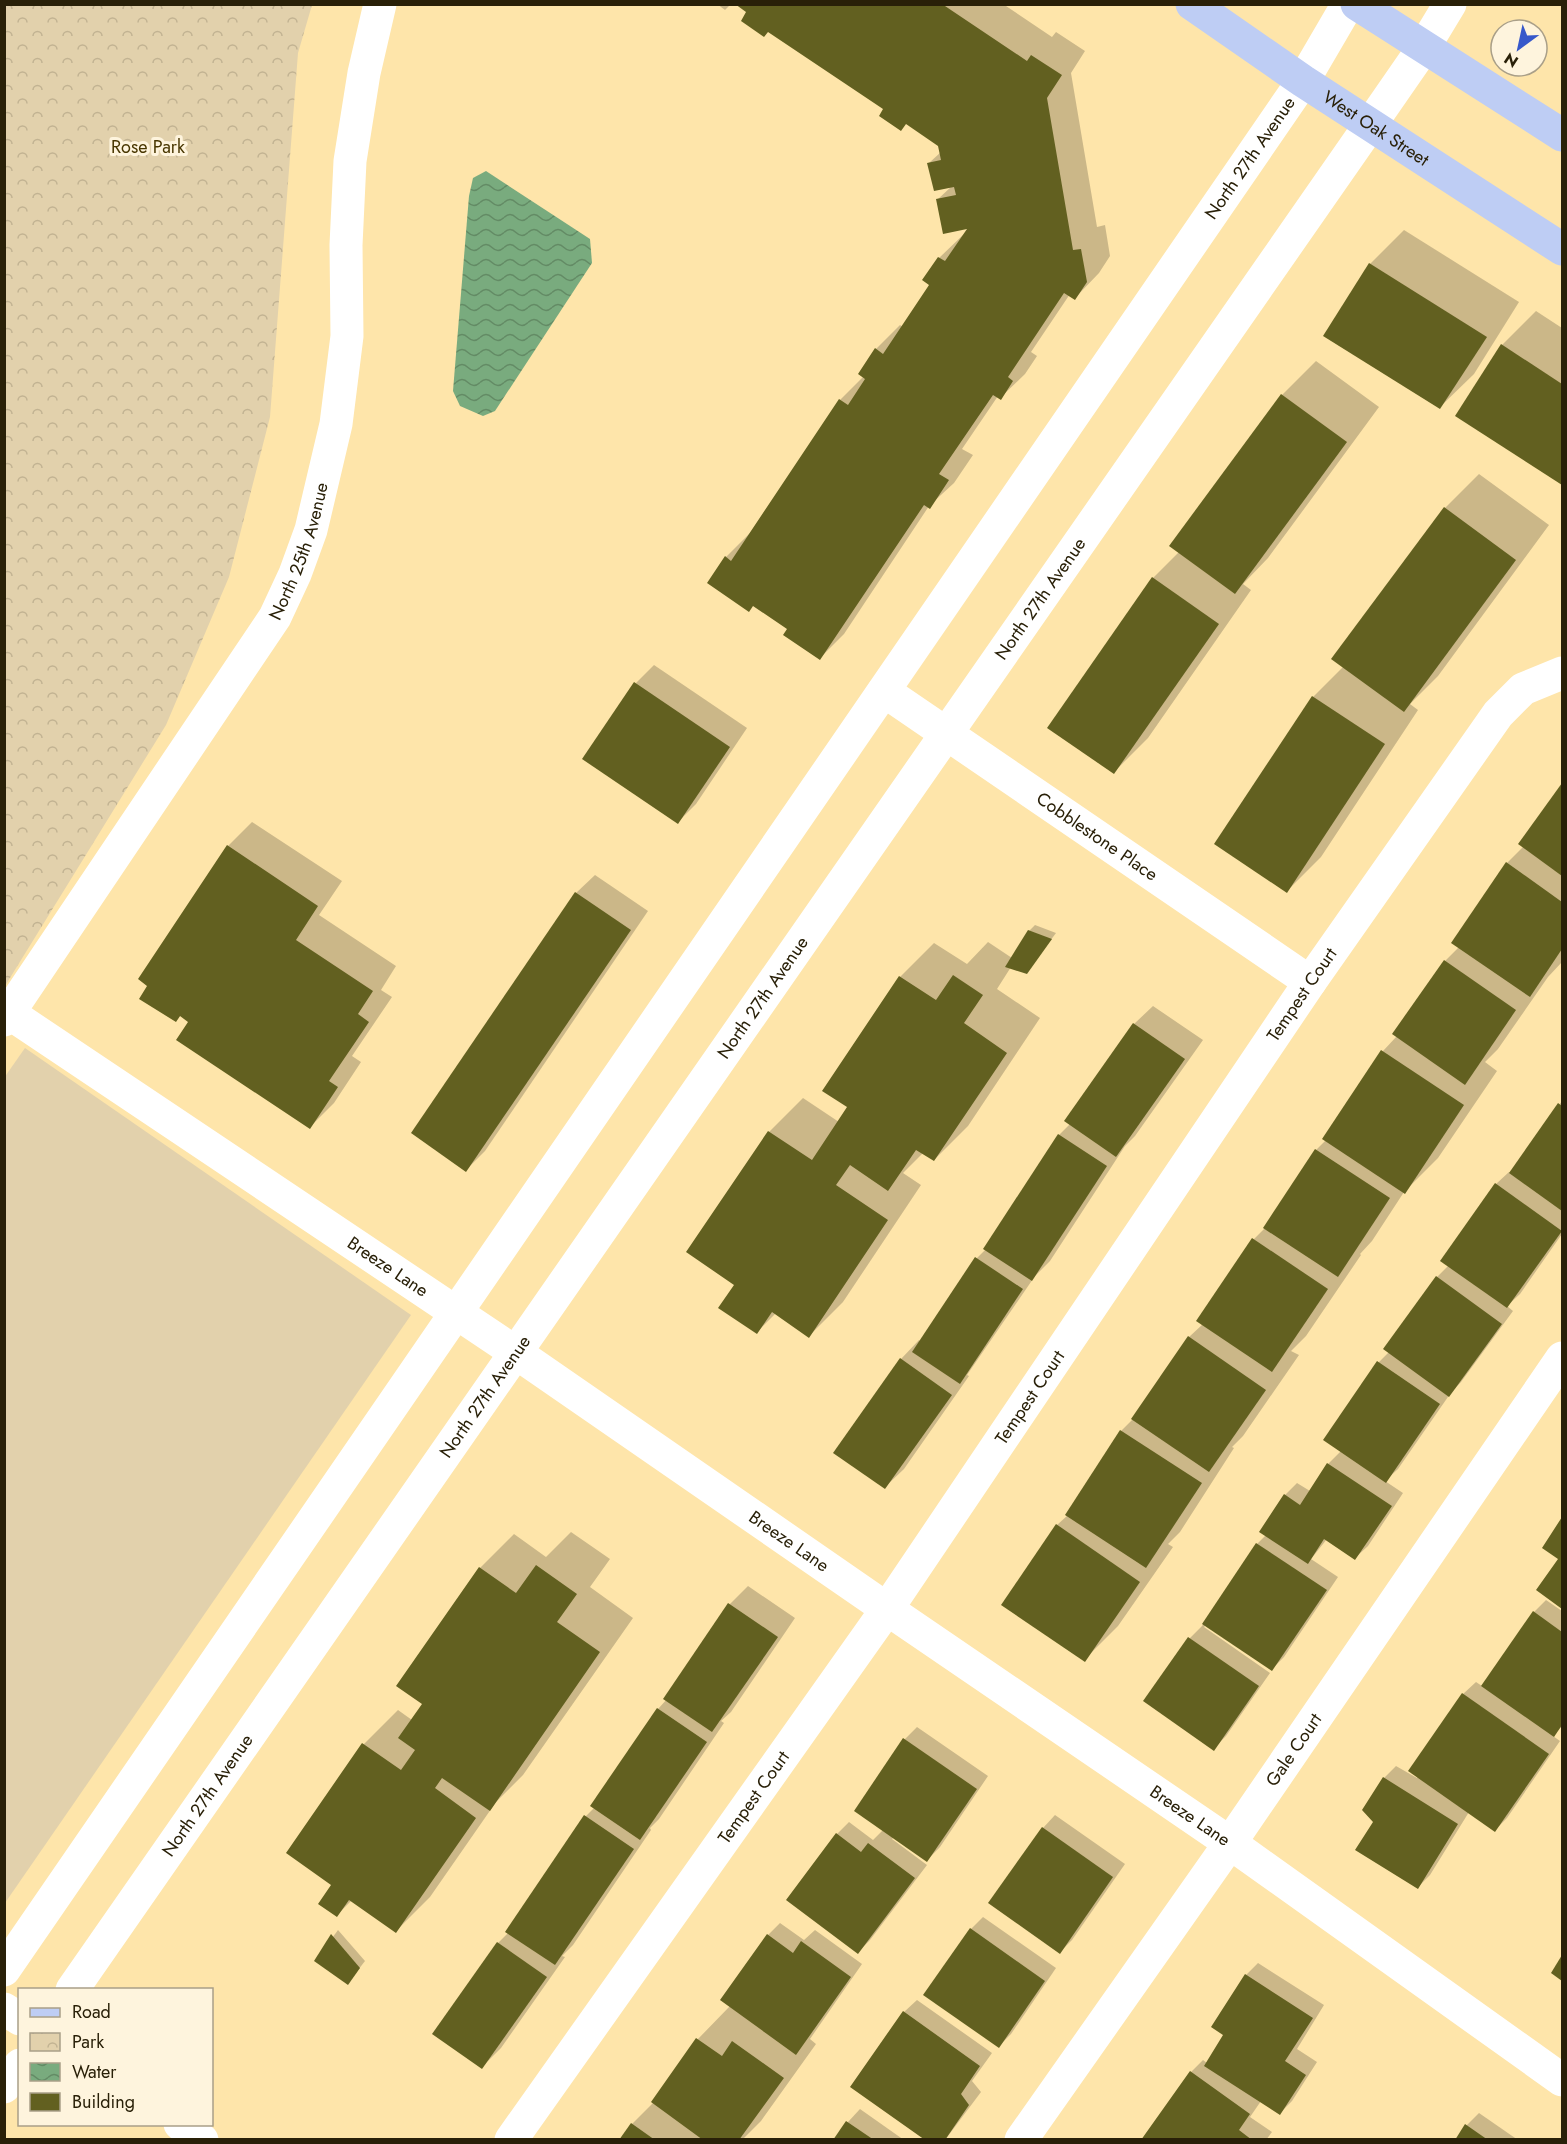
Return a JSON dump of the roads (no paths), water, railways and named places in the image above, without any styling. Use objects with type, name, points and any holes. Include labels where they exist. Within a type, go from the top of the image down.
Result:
[{"type":"main road","name":"West Oak Street","points":[[1192,4],[1303,81],[1563,249]]},
{"type":"main road","points":[[1358,4],[1563,135]]},
{"type":"street","name":"North 25th Avenue","points":[[7,1016],[275,617],[295,574],[311,530],[336,424],[347,336],[346,245],[350,161],[363,74],[380,4]]},
{"type":"street","name":"North 27th Avenue","points":[[4,1970],[1303,81],[1348,4]]},
{"type":"street","name":"North 27th Avenue","points":[[73,1988],[1370,125],[1424,47],[1450,4]]},
{"type":"street","name":"Tempest Court","points":[[511,2139],[887,1610],[1310,982],[1498,714],[1523,689],[1563,673]]},
{"type":"street","name":"Cobblestone Place","points":[[884,691],[1310,982]]},
{"type":"street","name":"Breeze Lane","points":[[7,1016],[515,1352],[887,1610],[1230,1843],[1563,2080]]},
{"type":"street","name":"Gale Court","points":[[1021,2139],[1230,1843],[1563,1358]]},
{"type":"street","points":[[4,2009],[18,2018]]},
{"type":"street","points":[[4,2087],[18,2068]]},
{"type":"street","points":[[183,2126],[202,2139]]},
{"type":"water","points":[[486,171],[590,239],[592,263],[495,411],[483,416],[460,406],[453,391],[469,196],[473,178]]},
{"type":"park label","name":"Rose Park","points":[[148,147]]}]
